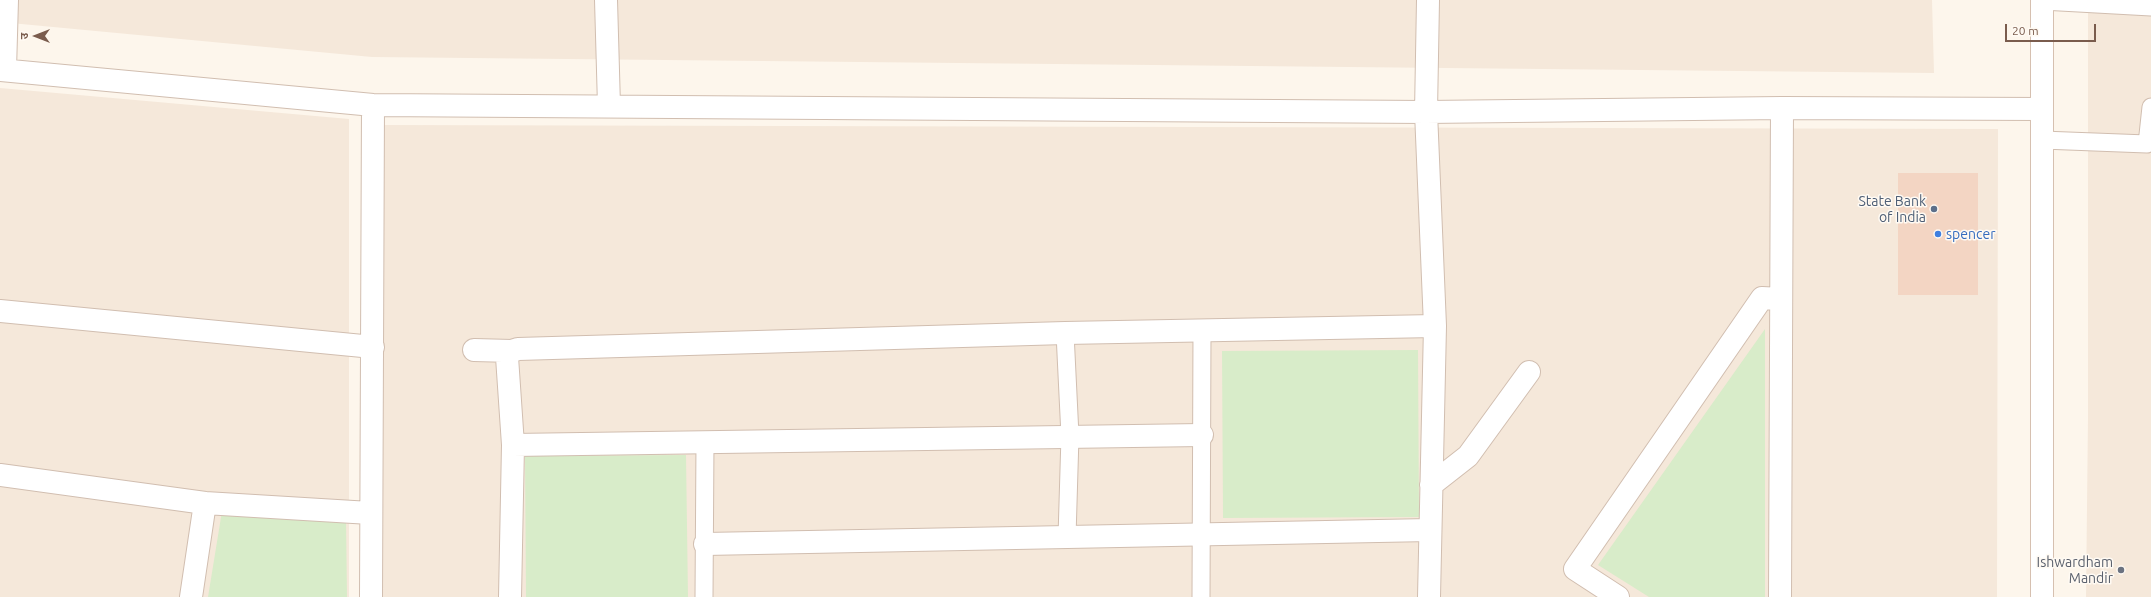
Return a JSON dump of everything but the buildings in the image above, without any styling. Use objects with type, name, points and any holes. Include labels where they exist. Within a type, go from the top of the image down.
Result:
[{"type":"street","points":[[7,0],[2,70],[373,105],[1426,112],[1782,108],[2042,109]]},
{"type":"street","points":[[606,0],[609,106]]},
{"type":"street","points":[[1428,0],[1426,112],[1435,326],[1429,597]]},
{"type":"street","points":[[2042,1],[2042,597]]},
{"type":"street","points":[[371,597],[370,512],[373,347],[373,105]]},
{"type":"street","points":[[1780,597],[1782,108]]},
{"type":"street","points":[[1618,597],[1575,569],[1762,298],[1781,299]]},
{"type":"street","points":[[0,311],[373,347]]},
{"type":"street","points":[[474,350],[512,351],[526,348],[1065,333],[1435,326]]},
{"type":"street","points":[[510,597],[513,445],[507,357],[512,351]]},
{"type":"street","points":[[1431,485],[1468,456],[1529,372]]},
{"type":"street","points":[[513,445],[1202,435]]},
{"type":"street","points":[[0,475],[205,504],[370,512]]},
{"type":"street","points":[[191,597],[205,504]]},
{"type":"street","points":[[705,544],[1430,530]]},
{"type":"lane","points":[[2042,1],[2151,7]]},
{"type":"lane","points":[[2042,140],[2147,144],[2151,107]]},
{"type":"lane","points":[[1201,597],[1202,331]]},
{"type":"lane","points":[[1065,333],[1070,436],[1067,537]]},
{"type":"lane","points":[[704,597],[705,442]]},
{"type":"shaded area","points":[[0,0],[1932,0],[1934,73],[372,57],[0,22]]},
{"type":"shaded area","points":[[2088,0],[2151,0],[2151,597],[2086,597],[2088,417]]},
{"type":"shaded area","points":[[0,88],[349,119],[349,597],[0,597]]},
{"type":"shaded area","points":[[383,125],[1998,129],[1997,597],[381,597]]},
{"type":"green space","points":[[1765,329],[1765,597],[1649,597],[1598,565]]},
{"type":"green space","points":[[1418,350],[1419,517],[1223,518],[1222,351]]},
{"type":"green space","points":[[686,455],[688,597],[526,597],[525,456]]},
{"type":"green space","points":[[223,505],[346,519],[347,597],[208,597]]},
{"type":"place","name":"State Bank of India","points":[[1934,209]]},
{"type":"place","name":"spencer","points":[[1938,234]]},
{"type":"place","name":"Ishwardham Mandir","points":[[2121,570]]}]
